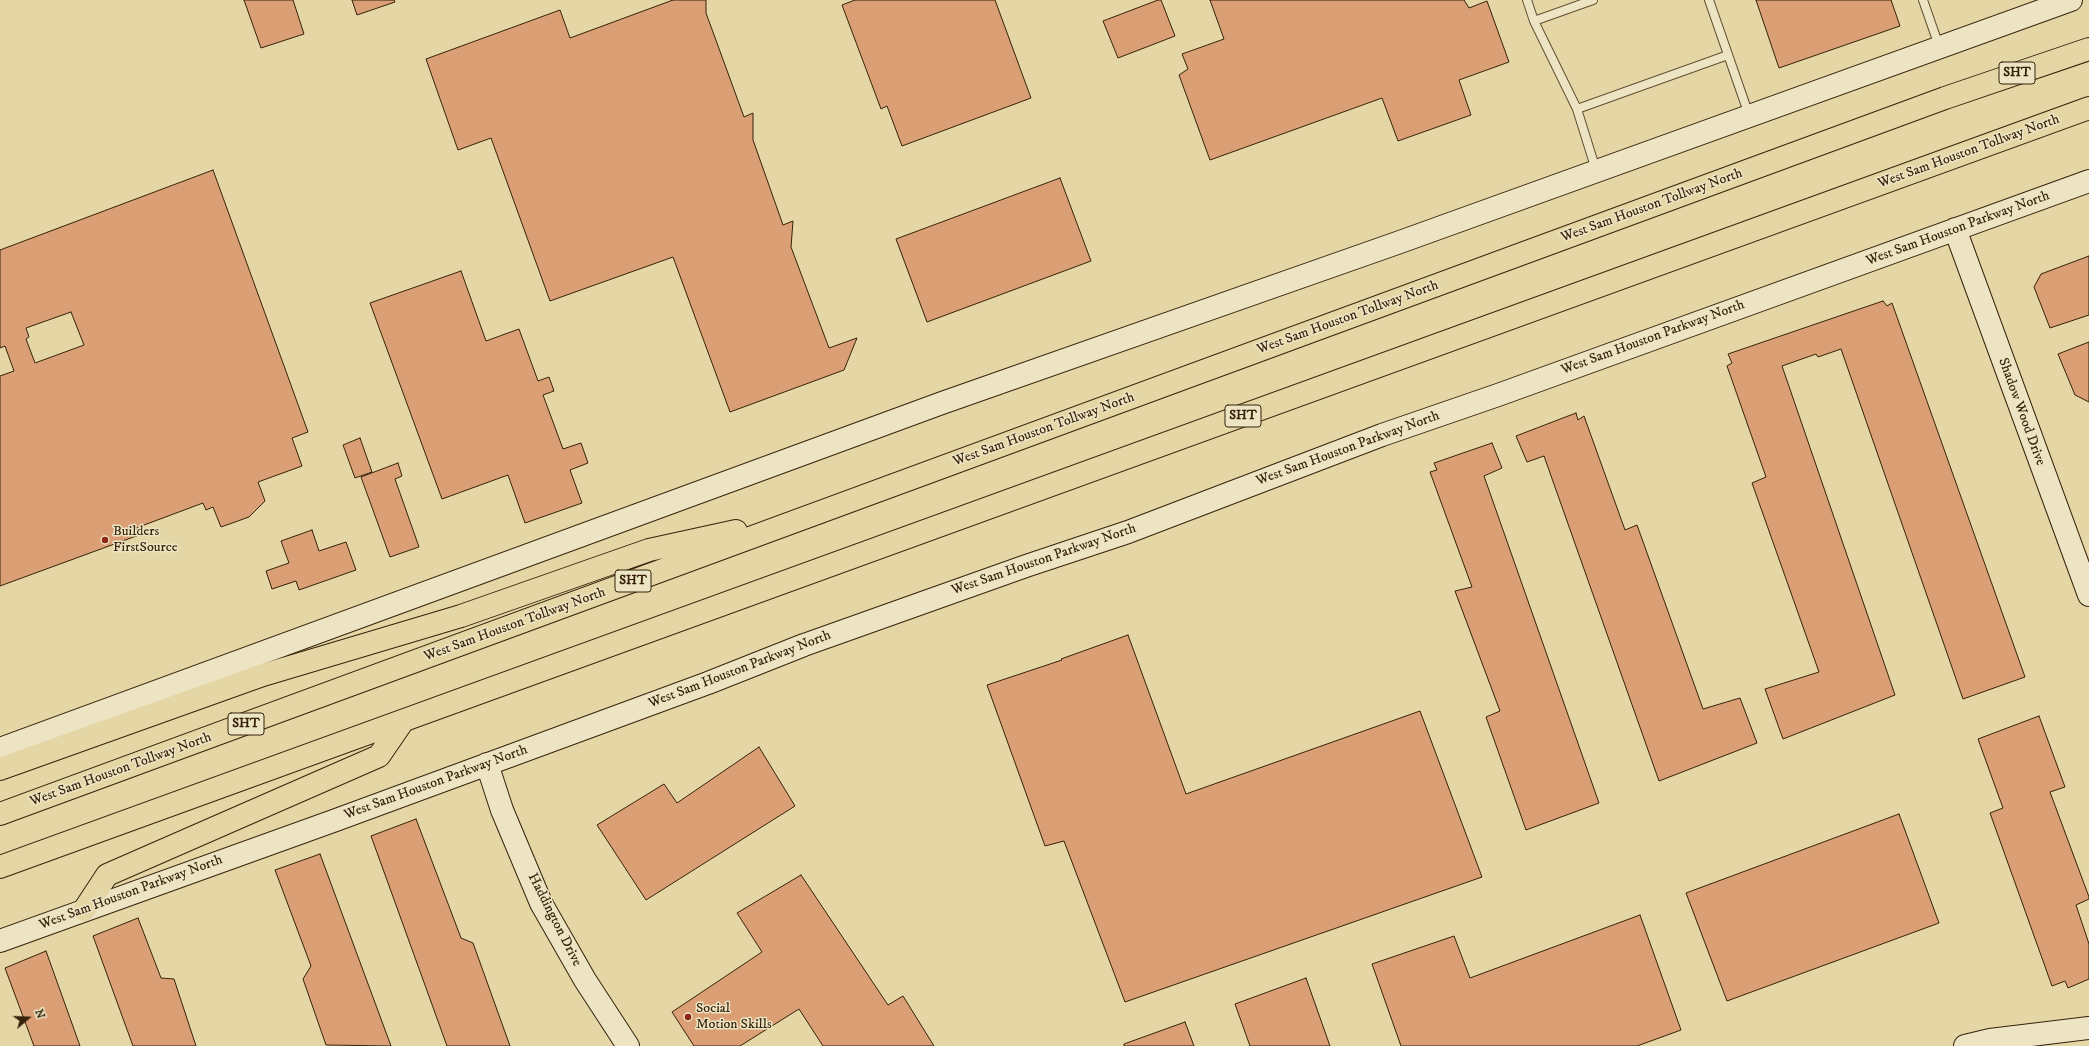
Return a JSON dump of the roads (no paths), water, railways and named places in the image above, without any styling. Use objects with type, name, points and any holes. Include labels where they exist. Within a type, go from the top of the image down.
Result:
[{"type":"highway","points":[[1946,98],[2089,37]]},
{"type":"highway","name":"West Sam Houston Tollway North","points":[[0,814],[1946,98],[2089,49]]},
{"type":"highway","name":"West Sam Houston Tollway North","points":[[0,867],[2089,108]]},
{"type":"highway","points":[[0,769],[263,675],[461,616],[649,550],[813,515]]},
{"type":"highway","points":[[84,910],[107,875],[379,756],[403,721]]},
{"type":"main road","points":[[0,749],[942,403],[1400,242],[1939,46],[2071,0]]},
{"type":"main road","name":"West Sam Houston Parkway North","points":[[0,941],[708,683],[804,645],[1026,566],[1128,532],[1374,437],[1498,395],[2089,181]]},
{"type":"main road","name":"Shadow Wood Drive","points":[[1955,229],[2089,595]]},
{"type":"main road","name":"Haddington Drive","points":[[487,764],[502,810],[541,904],[585,980],[628,1046]]},
{"type":"main road","points":[[1965,1046],[1990,1040],[2089,1028]]},
{"type":"lane","points":[[1527,0],[1534,21],[1577,109],[1596,170]]},
{"type":"lane","points":[[1534,21],[1593,0]]},
{"type":"lane","points":[[1709,0],[1749,115]]},
{"type":"lane","points":[[1922,0],[1939,46]]},
{"type":"lane","points":[[1577,109],[1728,55]]},
{"type":"place","name":"Builders FirstSource","points":[[105,540]]},
{"type":"place","name":"Social Motion Skills","points":[[688,1017]]}]
